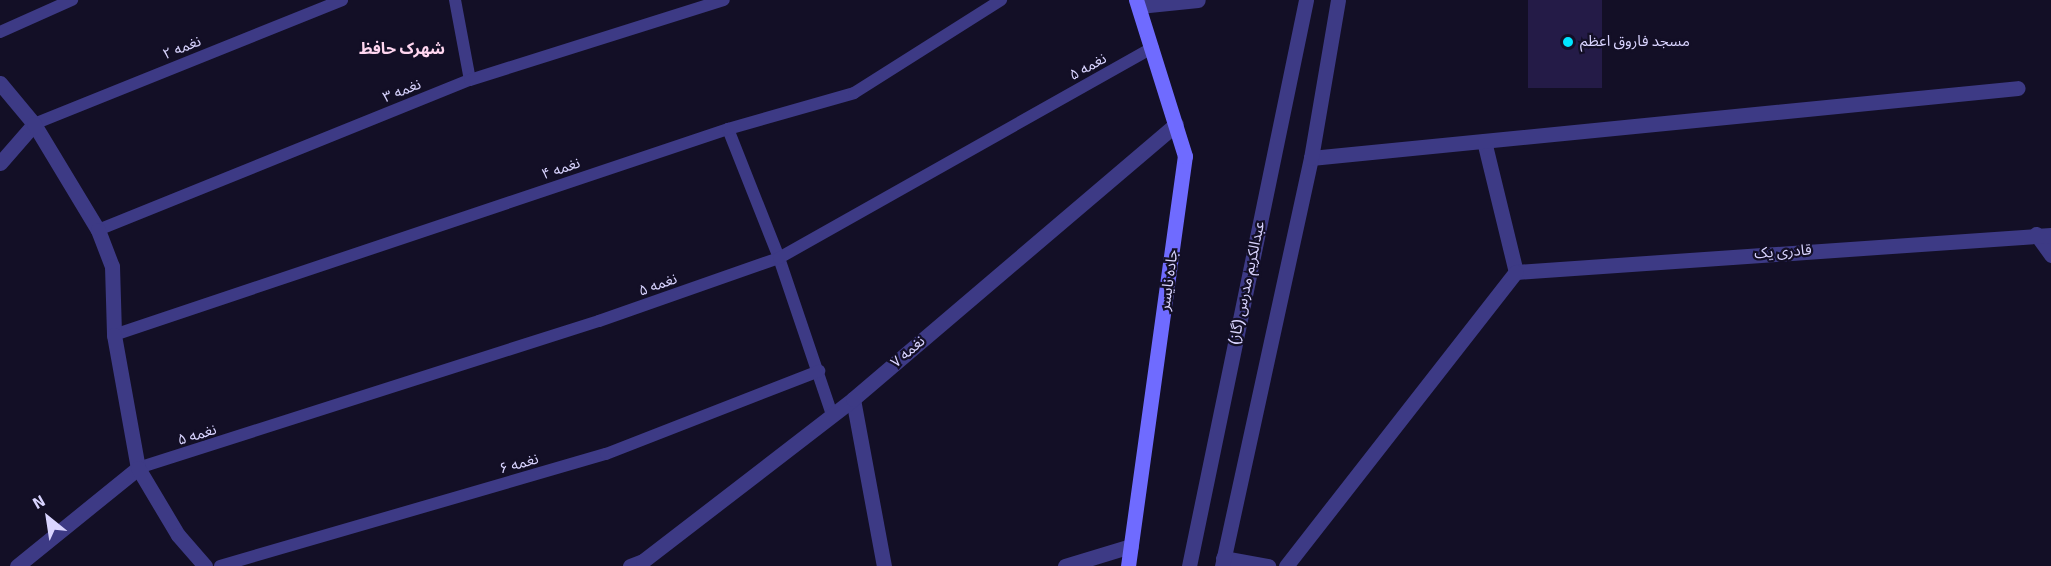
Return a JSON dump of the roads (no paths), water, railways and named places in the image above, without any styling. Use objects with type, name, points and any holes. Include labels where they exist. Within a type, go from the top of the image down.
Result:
[{"type":"main road","name":"جاده نایسر","points":[[1128,566],[1185,156],[1138,3]]},
{"type":"street","points":[[1138,3],[1198,0]]},
{"type":"street","name":"عبدالکریم مدرس (گاز)","points":[[1189,566],[1306,0]]},
{"type":"street","points":[[1268,566],[1223,562],[1311,158],[1338,0]]},
{"type":"street","points":[[0,83],[34,124],[98,230],[112,267],[114,335],[138,468],[178,535],[205,566]]},
{"type":"street","points":[[1311,158],[2018,88]]},
{"type":"street","points":[[0,162],[34,124]]},
{"type":"street","name":"نغمه ۷","points":[[630,566],[643,561],[853,399],[1176,124]]},
{"type":"street","points":[[1286,566],[1516,272],[1484,141]]},
{"type":"street","points":[[2043,234],[2051,255]]},
{"type":"street","name":"قادری یک","points":[[1516,272],[2043,234]]},
{"type":"street","points":[[853,399],[884,566]]},
{"type":"street","points":[[17,566],[138,468]]},
{"type":"street","points":[[1065,566],[1131,546]]},
{"type":"lane","points":[[0,32],[72,0]]},
{"type":"lane","name":"نغمه ۲","points":[[34,124],[342,0]]},
{"type":"lane","points":[[455,0],[470,80]]},
{"type":"lane","name":"نغمه ۳","points":[[98,230],[470,80],[724,0]]},
{"type":"lane","name":"نغمه ۴","points":[[114,335],[728,129],[854,93],[1001,0]]},
{"type":"lane","name":"نغمه ۵","points":[[138,468],[599,321],[779,258],[1153,48]]},
{"type":"lane","points":[[728,129],[779,258],[832,415]]},
{"type":"lane","name":"نغمه ۶","points":[[220,566],[606,454],[819,371]]},
{"type":"place","name":"مسجد فاروق اعظم","points":[[1568,42]]},
{"type":"district","name":"شهرک حافظ","points":[[402,49]]}]
